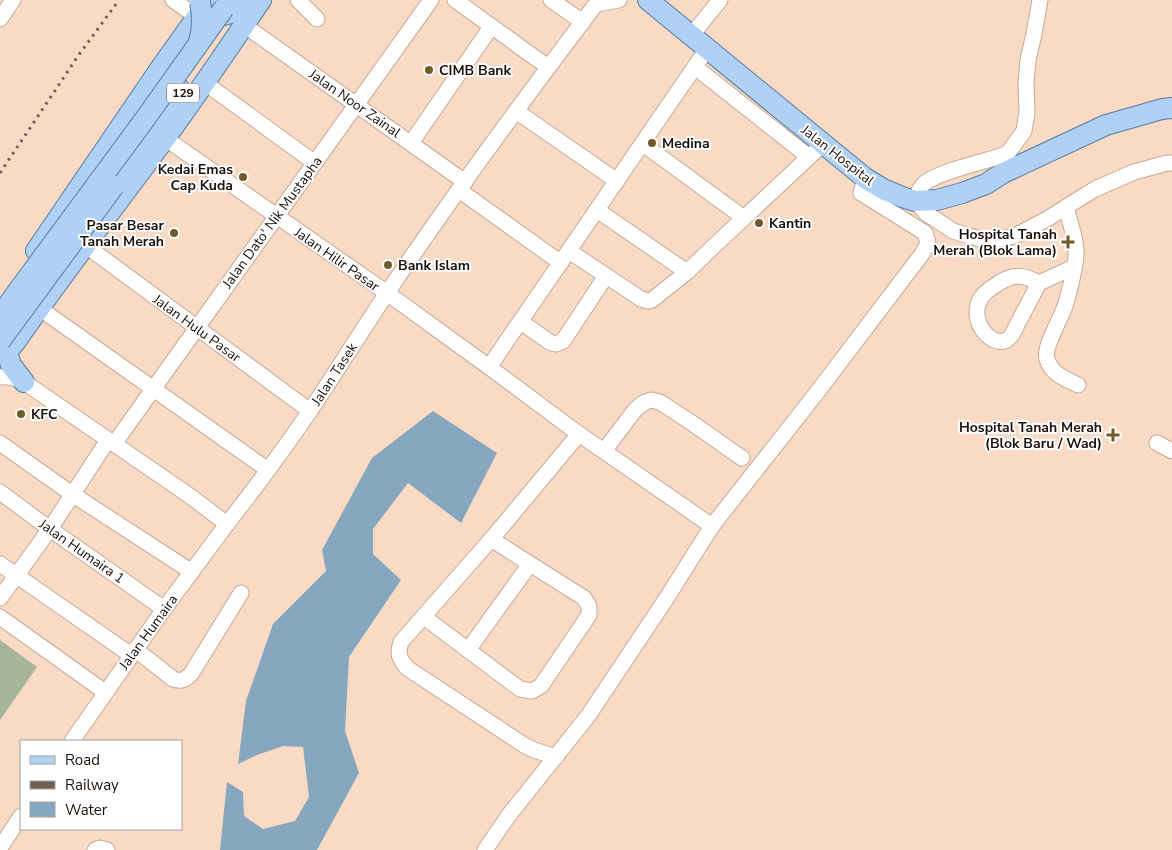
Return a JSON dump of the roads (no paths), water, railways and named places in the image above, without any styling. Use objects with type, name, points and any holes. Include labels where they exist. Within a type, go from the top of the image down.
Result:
[{"type":"main road","name":"129","points":[[114,186],[252,0]]},
{"type":"main road","points":[[3,346],[16,341],[205,83],[261,0]]},
{"type":"main road","name":"Jalan Hospital","points":[[648,0],[707,49],[816,150],[883,189],[915,201],[937,200],[962,193],[986,184],[1002,165],[1106,125],[1172,108]]},
{"type":"main road","points":[[0,317],[192,54],[215,6]]},
{"type":"main road","points":[[3,346],[223,26],[225,22],[215,6]]},
{"type":"main road","points":[[24,382],[11,364],[3,346],[3,300],[154,77],[215,6]]},
{"type":"street","points":[[0,19],[13,0]]},
{"type":"street","points":[[173,0],[215,6]]},
{"type":"street","points":[[298,0],[317,19]]},
{"type":"street","name":"Jalan Dato' Nik Mustapha","points":[[0,598],[50,529],[72,494],[154,388],[431,0]]},
{"type":"street","points":[[455,0],[548,68]]},
{"type":"street","points":[[551,0],[582,22]]},
{"type":"street","points":[[596,2],[619,0]]},
{"type":"street","points":[[691,36],[720,0]]},
{"type":"street","points":[[1002,165],[1008,152],[1024,131],[1028,60],[1040,0]]},
{"type":"street","name":"Jalan Tasek","points":[[228,524],[310,412],[387,293],[462,186],[596,2]]},
{"type":"street","name":"Jalan Noor Zainal","points":[[244,25],[411,143],[462,186],[565,257],[606,276],[641,299],[648,301],[652,300],[687,272]]},
{"type":"street","points":[[411,143],[491,27]]},
{"type":"street","points":[[489,367],[707,49]]},
{"type":"street","points":[[597,210],[687,272],[816,150],[695,67]]},
{"type":"street","points":[[205,83],[315,163]]},
{"type":"street","points":[[516,111],[617,181]]},
{"type":"street","name":"Jalan Hilir Pasar","points":[[165,138],[387,293],[579,434],[712,526]]},
{"type":"street","points":[[643,144],[744,218]]},
{"type":"street","points":[[915,201],[926,213],[953,231],[984,240],[1000,240],[1015,236],[1048,219],[1095,189],[1134,172],[1172,163]]},
{"type":"street","points":[[485,850],[509,815],[588,716],[656,615],[712,526],[922,254],[928,242],[925,233],[861,193],[865,178]]},
{"type":"street","points":[[1066,208],[1076,253],[1065,305],[1046,350],[1046,358],[1056,374],[1078,385]]},
{"type":"street","name":"Jalan Hulu Pasar","points":[[85,245],[310,412]]},
{"type":"street","points":[[1039,283],[1022,276],[1013,276],[987,291],[981,298],[977,308],[978,322],[985,333],[993,339],[1002,342],[1008,339],[1039,283],[1074,267]]},
{"type":"street","points":[[521,322],[551,343],[556,344],[563,341],[606,276]]},
{"type":"street","points":[[39,308],[268,470]]},
{"type":"street","points":[[0,377],[5,376],[24,382],[228,524]]},
{"type":"street","points":[[604,451],[635,410],[643,402],[651,400],[660,402],[742,458]]},
{"type":"street","points":[[556,756],[524,745],[407,668],[400,659],[398,650],[401,642],[579,434]]},
{"type":"street","points":[[0,443],[72,494],[192,572]]},
{"type":"street","points":[[1157,443],[1172,451]]},
{"type":"street","name":"Jalan Humaira 1","points":[[0,492],[164,609]]},
{"type":"street","name":"Jalan Humaira","points":[[73,740],[164,609],[228,524]]},
{"type":"street","points":[[424,617],[520,689],[532,691],[541,686],[589,615],[589,606],[584,598],[491,539]]},
{"type":"street","points":[[0,564],[173,679],[179,681],[186,680],[241,593]]},
{"type":"street","points":[[468,650],[530,564]]},
{"type":"street","points":[[0,617],[105,692]]},
{"type":"street","points":[[0,849],[20,818]]},
{"type":"street","points":[[95,850],[100,848],[108,850]]},
{"type":"water","points":[[433,411],[497,453],[461,523],[408,483],[373,529],[373,554],[401,580],[349,657],[345,731],[359,773],[317,850],[220,850],[227,782],[243,792],[244,816],[263,829],[295,821],[309,797],[303,747],[283,746],[238,764],[246,701],[273,624],[326,571],[322,550],[372,458]]},
{"type":"railway","points":[[0,173],[78,56],[119,0]]},
{"type":"place","name":"CIMB Bank","points":[[429,70]]},
{"type":"place","name":"Medina","points":[[652,143]]},
{"type":"place","name":"Kedai Emas Cap Kuda","points":[[243,177]]},
{"type":"place","name":"Kantin","points":[[759,223]]},
{"type":"place","name":"Pasar Besar Tanah Merah","points":[[174,233]]},
{"type":"place","name":"Hospital Tanah Merah (Blok Lama)","points":[[1068,242]]},
{"type":"place","name":"Bank Islam","points":[[388,265]]},
{"type":"place","name":"KFC","points":[[21,414]]},
{"type":"place","name":"Hospital Tanah Merah (Blok Baru / Wad)","points":[[1113,435]]}]
